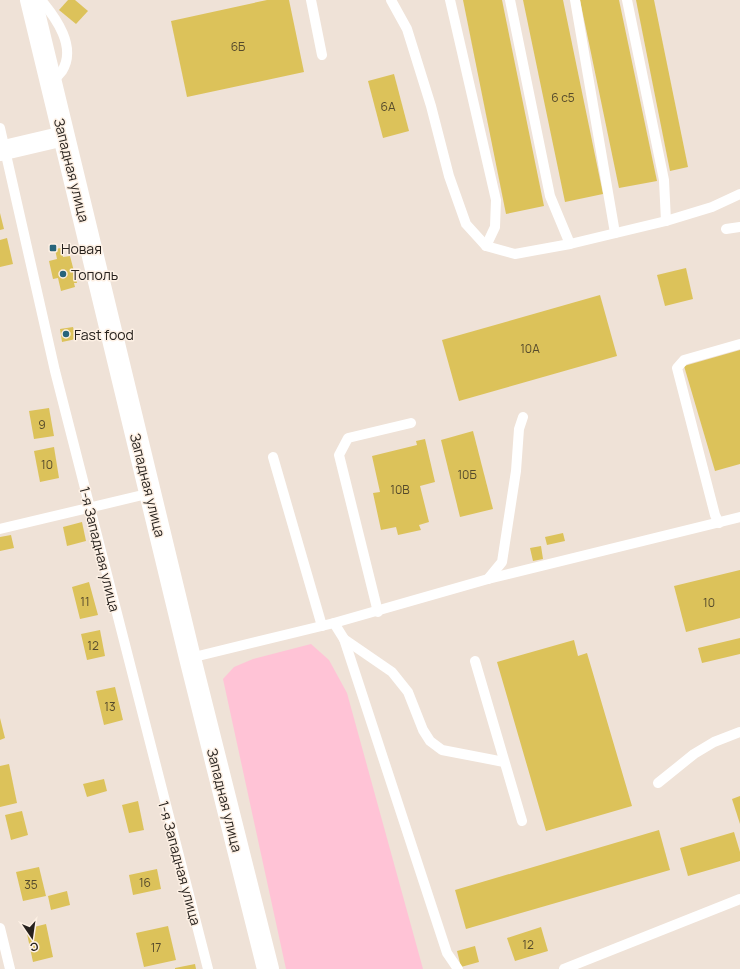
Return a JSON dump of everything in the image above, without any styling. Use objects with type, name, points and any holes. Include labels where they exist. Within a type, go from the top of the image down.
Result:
[{"type":"main road","name":"Западная улица","points":[[31,0],[151,493],[264,968]]},
{"type":"street","points":[[3,151],[64,136]]},
{"type":"lane","points":[[41,0],[52,13],[63,32],[66,44],[66,59],[62,71],[51,83]]},
{"type":"lane","points":[[311,0],[322,55]]},
{"type":"lane","points":[[391,0],[407,30],[431,106],[449,176],[466,224],[486,246],[515,254],[570,244],[666,221],[712,206],[740,194]]},
{"type":"lane","points":[[450,0],[496,200],[495,227],[486,246]]},
{"type":"lane","points":[[510,0],[550,196],[570,244]]},
{"type":"lane","points":[[575,0],[615,234]]},
{"type":"lane","points":[[627,0],[664,180],[666,221]]},
{"type":"lane","name":"1-я Западная улица","points":[[0,128],[3,151],[89,509],[208,969]]},
{"type":"lane","points":[[726,229],[740,226]]},
{"type":"lane","points":[[719,523],[677,368],[684,360],[740,344]]},
{"type":"lane","points":[[488,580],[502,562],[516,471],[519,429],[523,417]]},
{"type":"lane","points":[[378,612],[339,455],[348,438],[411,423]]},
{"type":"lane","points":[[272,457],[322,626]]},
{"type":"lane","points":[[0,529],[151,493]]},
{"type":"lane","points":[[190,658],[378,612],[488,580],[740,517]]},
{"type":"lane","points":[[334,623],[344,639],[447,953],[458,969]]},
{"type":"lane","points":[[344,639],[392,672],[408,692],[423,730],[430,741],[442,750],[504,762]]},
{"type":"lane","points":[[475,661],[522,821]]},
{"type":"lane","points":[[658,783],[694,754],[714,742],[740,732]]},
{"type":"lane","points":[[564,969],[740,899]]},
{"type":"lane","points":[[0,928],[10,969]]},
{"type":"shaded area","points":[[311,644],[329,660],[347,693],[423,969],[286,969],[223,679],[234,667],[253,659]]},
{"type":"building","points":[[68,0],[75,0],[88,11],[76,24],[59,10]]},
{"type":"building","points":[[267,0],[289,0],[304,72],[187,97],[171,21]]},
{"type":"building","points":[[463,0],[502,0],[544,206],[506,214]]},
{"type":"building","points":[[523,0],[563,0],[603,194],[565,202]]},
{"type":"building","points":[[580,0],[619,0],[657,181],[619,188]]},
{"type":"building","points":[[636,0],[654,0],[688,167],[670,171]]},
{"type":"building","points":[[394,74],[409,131],[383,138],[368,81]]},
{"type":"building","points":[[0,213],[4,229],[0,230]]},
{"type":"building","points":[[7,238],[13,264],[0,267],[0,240]]},
{"type":"building","points":[[61,248],[63,257],[70,256],[77,283],[74,283],[75,287],[61,291],[58,278],[53,279],[49,261],[57,259],[55,249]]},
{"type":"building","points":[[686,268],[693,299],[665,306],[657,275]]},
{"type":"building","points":[[600,295],[617,356],[459,401],[442,340]]},
{"type":"building","points":[[73,327],[76,339],[62,342],[60,329]]},
{"type":"building","points":[[740,350],[740,464],[715,471],[684,366]]},
{"type":"building","points":[[49,408],[54,436],[34,439],[29,411]]},
{"type":"building","points":[[473,431],[493,509],[460,517],[441,440]]},
{"type":"building","points":[[425,439],[435,482],[420,486],[429,522],[419,525],[421,530],[398,535],[396,527],[381,530],[373,493],[380,492],[372,456],[417,445],[416,441]]},
{"type":"building","points":[[54,447],[59,478],[40,482],[34,451]]},
{"type":"building","points":[[82,522],[86,541],[67,546],[63,527]]},
{"type":"building","points":[[563,533],[565,541],[547,545],[545,537]]},
{"type":"building","points":[[11,535],[14,548],[0,551],[0,537]]},
{"type":"building","points":[[541,546],[543,559],[533,561],[530,548]]},
{"type":"building","points":[[740,570],[740,618],[686,632],[674,586]]},
{"type":"building","points":[[89,582],[98,615],[80,619],[72,587]]},
{"type":"building","points":[[100,630],[105,656],[87,660],[81,634]]},
{"type":"building","points":[[740,638],[740,654],[702,663],[698,648]]},
{"type":"building","points":[[574,640],[578,656],[587,653],[632,806],[546,831],[497,662]]},
{"type":"building","points":[[115,687],[123,720],[104,725],[96,691]]},
{"type":"building","points":[[0,718],[5,738],[0,740]]},
{"type":"building","points":[[9,764],[17,803],[0,807],[0,766]]},
{"type":"building","points":[[104,779],[107,791],[87,797],[83,784]]},
{"type":"building","points":[[740,796],[740,824],[732,799]]},
{"type":"building","points":[[138,801],[144,830],[129,833],[122,805]]},
{"type":"building","points":[[22,811],[28,835],[11,840],[5,815]]},
{"type":"building","points":[[659,830],[670,870],[466,929],[455,890]]},
{"type":"building","points":[[734,832],[740,852],[740,861],[688,876],[680,848]]},
{"type":"building","points":[[39,867],[46,896],[23,901],[16,872]]},
{"type":"building","points":[[157,869],[161,889],[133,895],[129,875]]},
{"type":"building","points":[[67,891],[70,905],[51,910],[48,896]]},
{"type":"building","points":[[46,924],[53,957],[33,962],[26,929]]},
{"type":"building","points":[[168,926],[176,960],[144,967],[136,933]]},
{"type":"building","points":[[541,927],[548,951],[515,961],[507,938]]},
{"type":"building","points":[[475,946],[479,962],[461,967],[457,951]]},
{"type":"building","points":[[195,964],[196,969],[175,969],[175,968]]},
{"type":"place","name":"Новая","points":[[53,248]]},
{"type":"place","name":"Тополь","points":[[63,274]]},
{"type":"place","name":"Fast food","points":[[66,334]]}]
